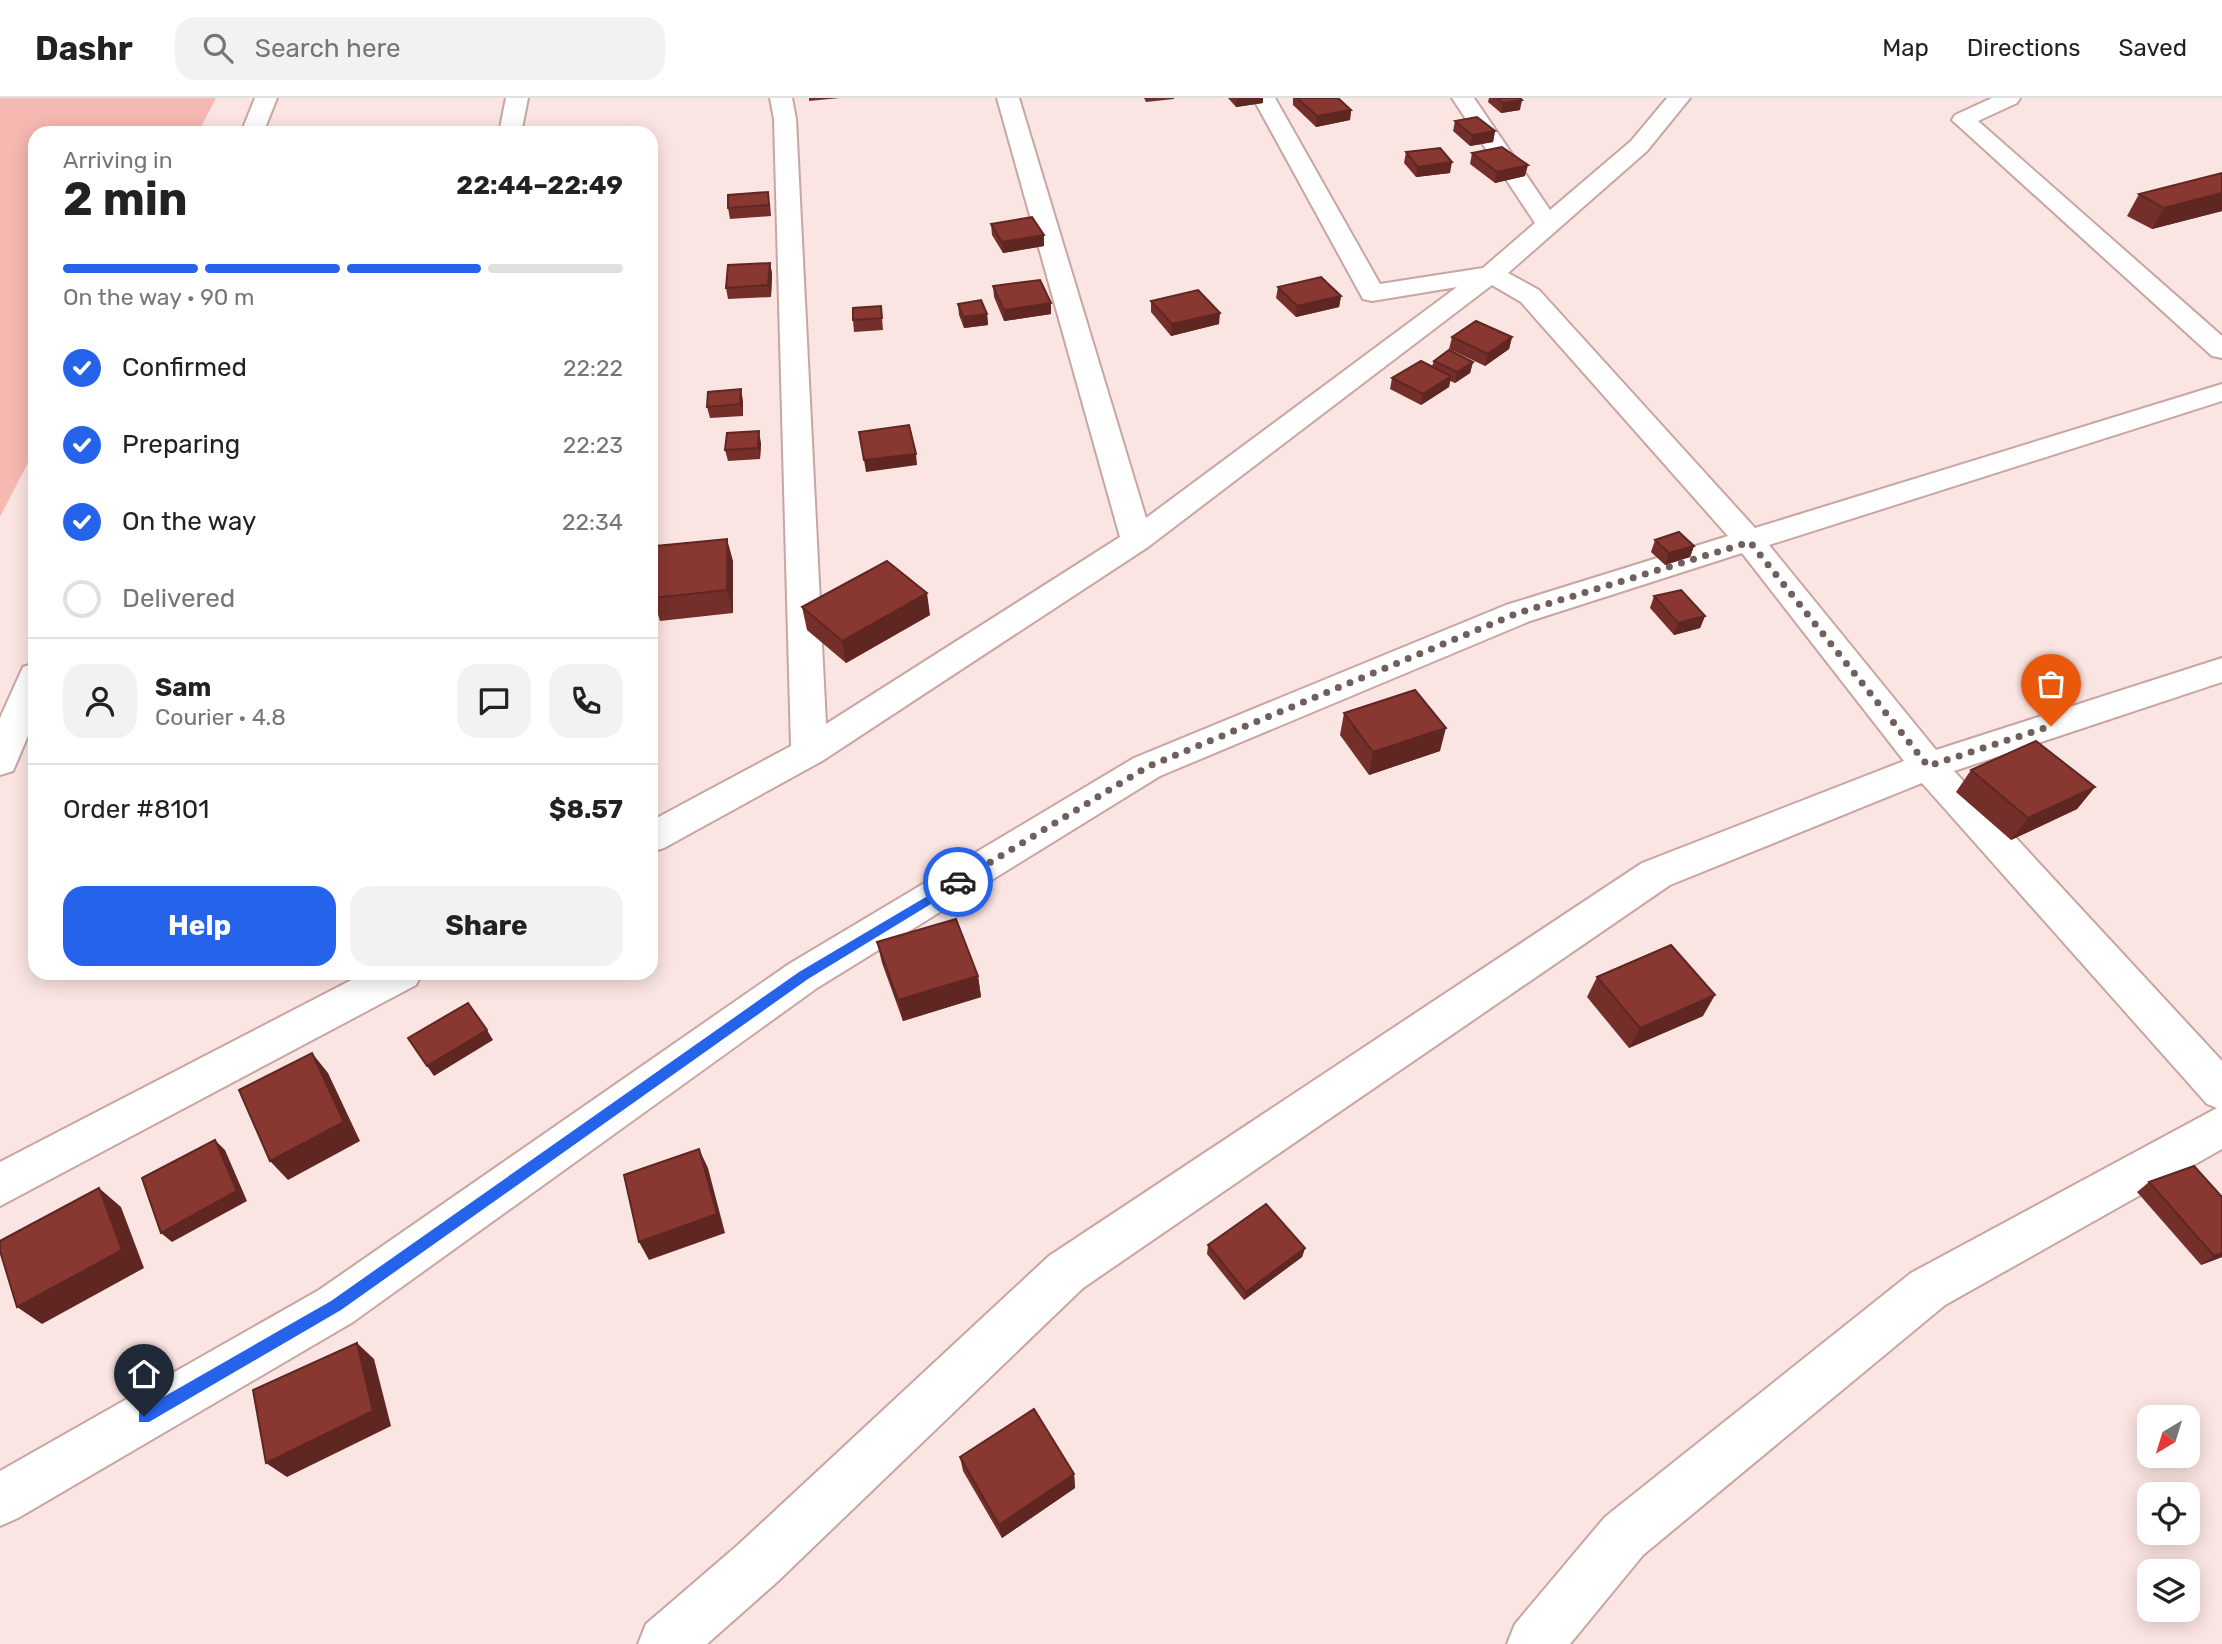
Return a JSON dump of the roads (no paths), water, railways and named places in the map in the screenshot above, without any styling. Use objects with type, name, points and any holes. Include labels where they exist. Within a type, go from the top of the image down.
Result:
[{"type":"street","points":[[255,126],[266,98]]},
{"type":"street","points":[[511,126],[517,98]]},
{"type":"street","points":[[780,98],[785,119],[809,752]]},
{"type":"street","points":[[1008,98],[1137,540]]},
{"type":"street","points":[[1264,98],[1373,293],[1491,274],[1530,296],[1750,542],[1928,766],[2222,1091]]},
{"type":"street","points":[[1463,98],[1519,185],[1547,222]]},
{"type":"street","points":[[658,834],[809,752],[1137,540],[1491,274],[1547,222],[1639,146],[1679,98]]},
{"type":"street","points":[[2009,98],[1962,120],[2222,350]]},
{"type":"street","points":[[0,1500],[336,1306],[803,976],[1147,767],[1518,613],[2222,392]]},
{"type":"street","points":[[666,1644],[768,1554],[1066,1272],[1656,874],[1928,766],[2222,670]]},
{"type":"street","points":[[0,762],[28,692]]},
{"type":"street","points":[[0,1185],[343,990],[378,980]]},
{"type":"street","points":[[1535,1644],[1624,1536],[1928,1289],[2222,1126]]}]
